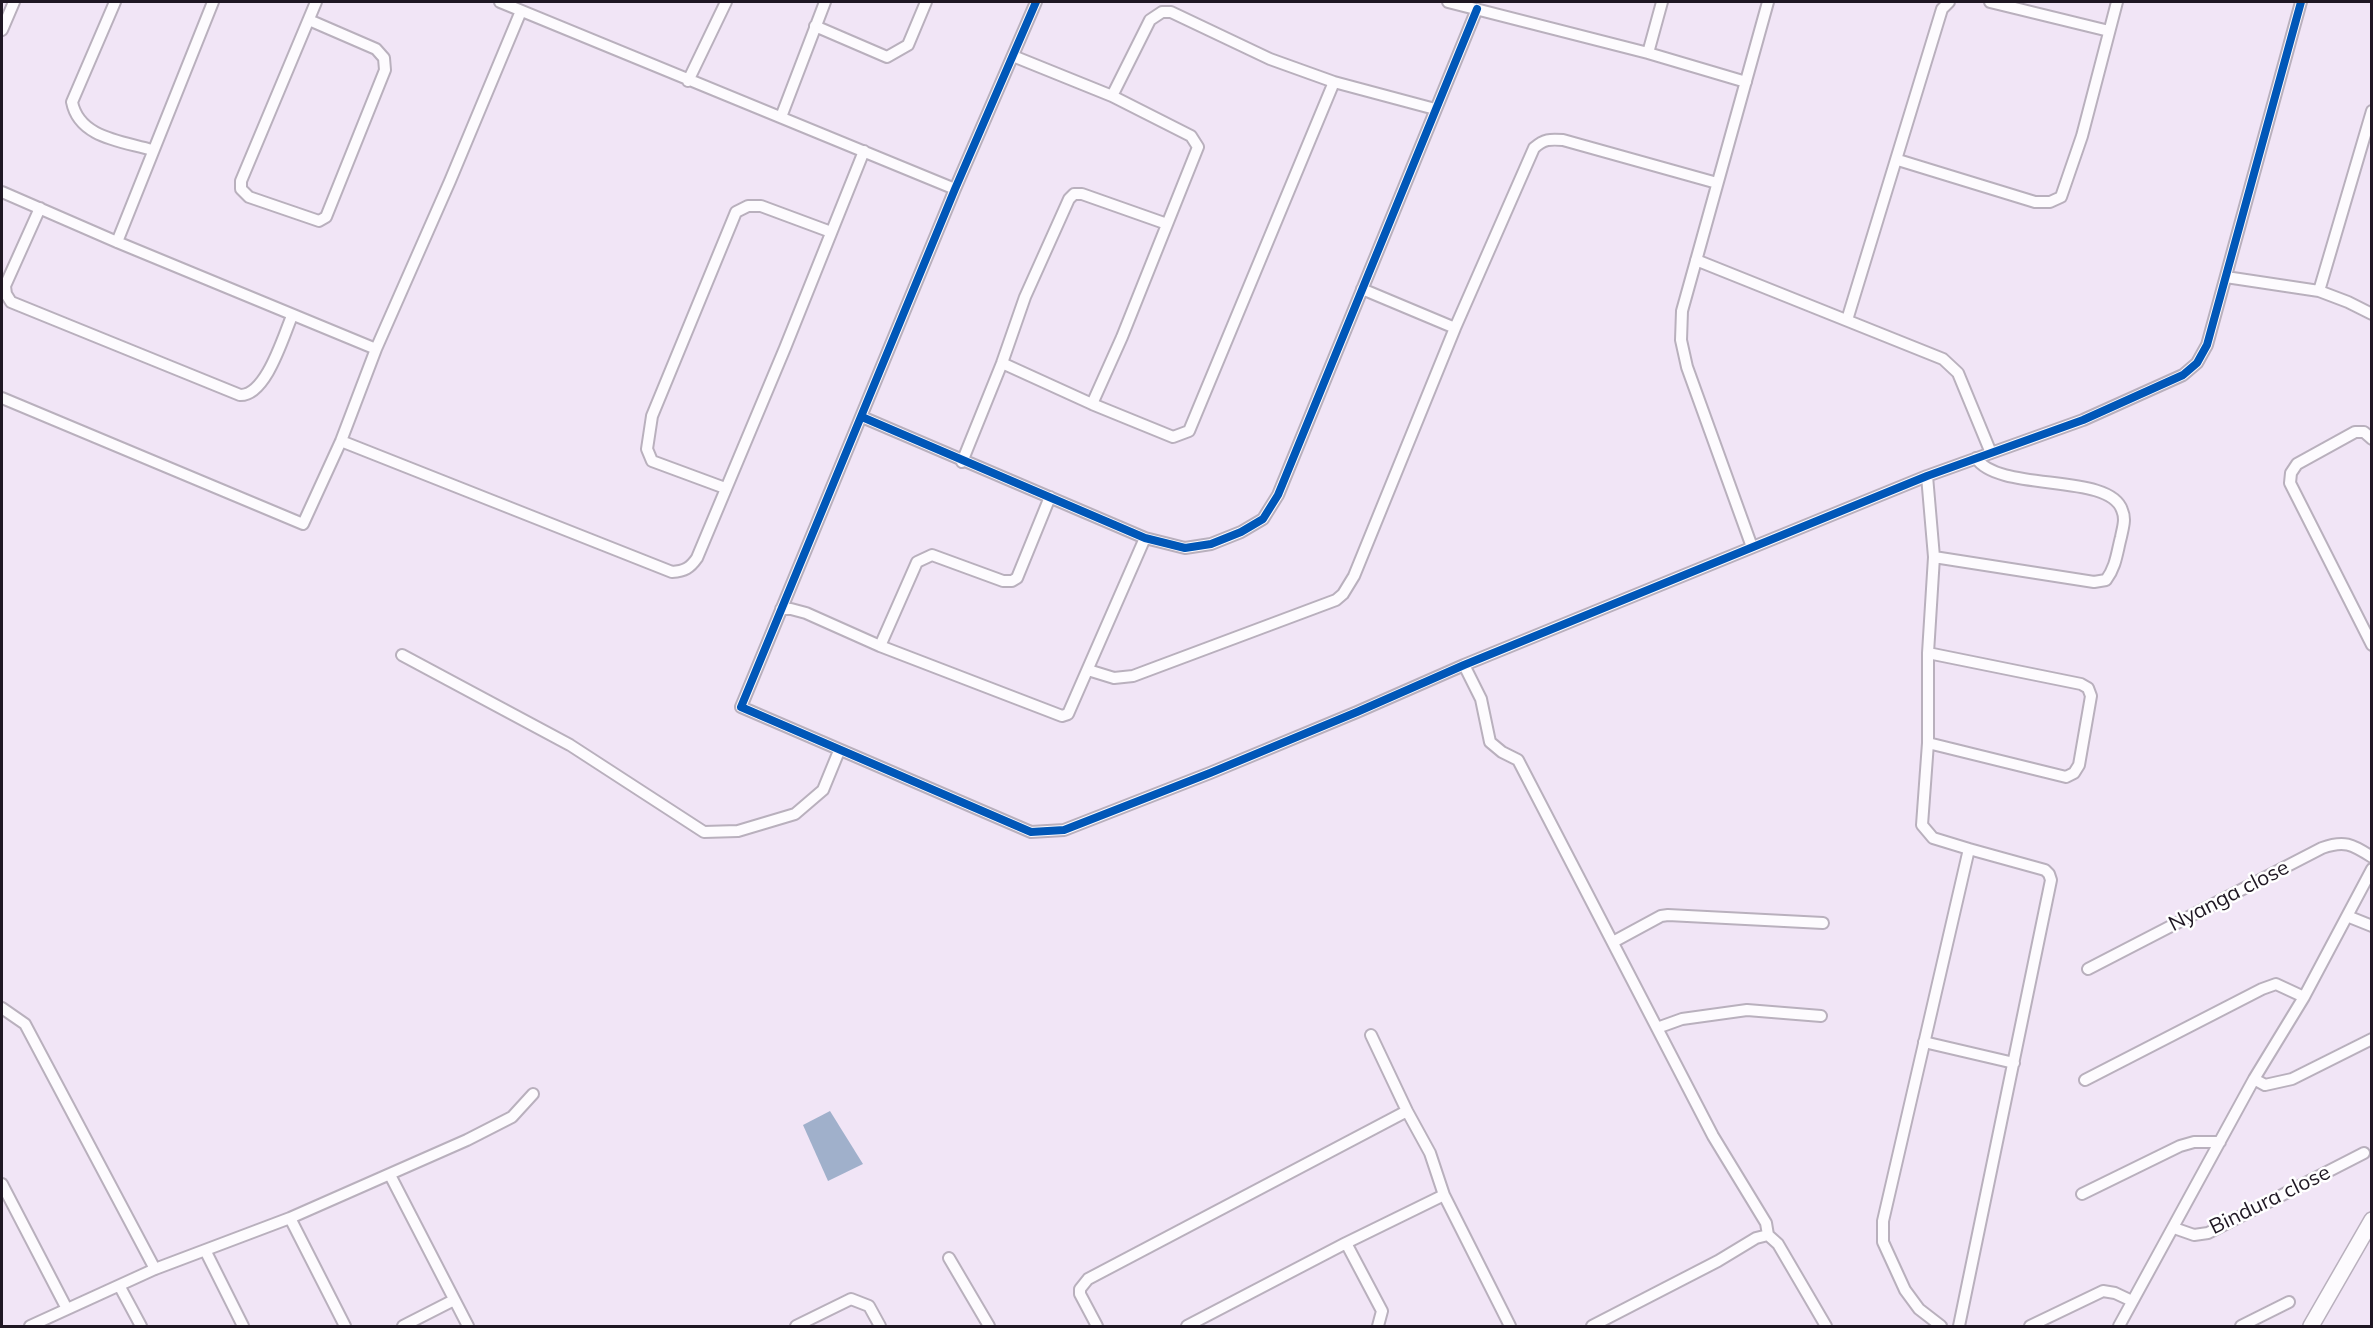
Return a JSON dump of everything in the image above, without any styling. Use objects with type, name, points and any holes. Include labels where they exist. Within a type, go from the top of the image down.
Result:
[{"type":"street","points":[[2,30],[14,2]]},
{"type":"street","points":[[115,2],[72,102],[74,113],[82,124],[98,134],[152,150]]},
{"type":"street","points":[[117,242],[213,2]]},
{"type":"street","points":[[309,20],[376,49],[384,58],[385,70],[326,217],[319,221],[249,197],[241,189],[241,181],[316,2]]},
{"type":"street","points":[[501,2],[688,81],[955,189]]},
{"type":"street","points":[[688,81],[726,2]]},
{"type":"street","points":[[781,117],[825,2]]},
{"type":"street","points":[[815,26],[887,57],[908,45],[926,2]]},
{"type":"street","points":[[1036,2],[955,189],[741,707],[1031,832],[1064,830],[1200,777],[1464,665],[1752,547],[1928,476],[2083,420],[2183,375],[2197,363],[2207,345],[2301,2]]},
{"type":"street","points":[[1448,2],[1648,53],[1746,82]]},
{"type":"street","points":[[1648,53],[1662,2]]},
{"type":"street","points":[[1752,547],[1687,367],[1681,340],[1682,311],[1768,2]]},
{"type":"street","points":[[1847,320],[1898,160],[1942,9],[1949,2]]},
{"type":"street","points":[[1990,2],[2109,31]]},
{"type":"street","points":[[1898,160],[2035,202],[2050,202],[2061,197],[2082,136],[2118,2]]},
{"type":"street","points":[[862,417],[962,462],[1145,538],[1185,548],[1196,548],[1241,532],[1263,519],[1278,495],[1477,9]]},
{"type":"street","points":[[2,398],[303,524],[520,11]]},
{"type":"street","points":[[1112,96],[1150,20],[1162,12],[1171,12],[1270,59],[1334,82],[1435,108]]},
{"type":"street","points":[[1013,56],[1112,96],[1191,136],[1198,147],[1122,336],[1092,404]]},
{"type":"street","points":[[1002,363],[1092,404],[1173,437],[1189,431],[1334,82]]},
{"type":"street","points":[[2319,291],[2372,111]]},
{"type":"street","points":[[1088,670],[1114,678],[1133,676],[1336,600],[1343,594],[1354,576],[1455,328],[1534,148],[1541,142],[1549,139],[1563,140],[1717,183]]},
{"type":"street","points":[[340,441],[672,572],[683,571],[691,567],[697,558],[785,348],[864,151]]},
{"type":"street","points":[[2,192],[292,316],[376,349]]},
{"type":"street","points":[[962,462],[1002,363],[1025,297],[1069,198],[1082,194],[1167,224]]},
{"type":"street","points":[[726,488],[652,461],[647,449],[652,416],[736,212],[748,206],[761,206],[831,232]]},
{"type":"street","points":[[40,208],[5,286],[6,294],[11,302],[240,395],[252,393],[263,380],[292,316]]},
{"type":"street","points":[[1696,260],[1943,359],[1958,373],[1991,453]]},
{"type":"street","points":[[2226,277],[2319,291],[2372,314]]},
{"type":"street","points":[[1362,289],[1455,328]]},
{"type":"street","points":[[2372,439],[2364,432],[2355,432],[2345,437],[2297,464],[2291,473],[2290,483],[2372,645]]},
{"type":"street","points":[[1934,557],[2094,582],[2106,580],[2114,567],[2124,521],[2122,507],[2112,496],[2095,490],[2001,474],[1982,467],[1976,458]]},
{"type":"street","points":[[1928,476],[1934,557],[1928,653],[1928,743],[1922,825],[1933,838],[2045,870],[2051,880],[1959,1326]]},
{"type":"street","points":[[880,646],[917,562],[924,557],[932,555],[1002,581],[1012,581],[1017,578],[1050,497]]},
{"type":"street","points":[[781,609],[806,613],[880,646],[1062,716],[1068,714],[1145,538]]},
{"type":"street","points":[[1928,653],[2081,684],[2088,688],[2091,696],[2079,765],[2074,773],[2066,777],[1928,743]]},
{"type":"street","points":[[402,656],[570,745],[704,832],[738,831],[795,814],[823,790],[839,751]]},
{"type":"street","points":[[1464,665],[1481,699],[1490,742],[1502,752],[1518,760],[1713,1136],[1766,1223],[1768,1235],[1778,1244],[1826,1326]]},
{"type":"street","name":"Nyanga close","points":[[2088,969],[2322,848],[2339,842],[2358,848],[2372,857]]},
{"type":"street","points":[[1941,1326],[1919,1309],[1905,1290],[1883,1242],[1883,1221],[1969,849]]},
{"type":"street","points":[[2119,1326],[2254,1079],[2304,997],[2372,869]]},
{"type":"street","points":[[1613,942],[1660,916],[1668,915],[1823,923]]},
{"type":"street","points":[[2347,916],[2372,926]]},
{"type":"street","points":[[2085,1080],[2262,989],[2276,984],[2304,997]]},
{"type":"street","points":[[2,1008],[25,1024],[155,1269]]},
{"type":"street","points":[[1657,1028],[1682,1019],[1747,1010],[1821,1016]]},
{"type":"street","points":[[1371,1035],[1430,1153],[1444,1195],[1510,1326]]},
{"type":"street","points":[[2254,1079],[2265,1085],[2292,1079],[2372,1039]]},
{"type":"street","points":[[1924,1042],[2014,1063]]},
{"type":"street","points":[[30,1326],[120,1287],[155,1269],[206,1252],[390,1175],[512,1117],[533,1094]]},
{"type":"street","points":[[1097,1326],[1080,1294],[1080,1289],[1088,1279],[1407,1111]]},
{"type":"street","points":[[2082,1194],[2180,1146],[2194,1142],[2220,1142]]},
{"type":"street","name":"Bindura close","points":[[2174,1228],[2194,1235],[2208,1233],[2364,1153]]},
{"type":"street","points":[[390,1175],[468,1326]]},
{"type":"street","points":[[2,1184],[67,1309]]},
{"type":"street","points":[[1187,1326],[1444,1195]]},
{"type":"street","points":[[290,1218],[345,1326]]},
{"type":"street","points":[[2311,1326],[2372,1220]]},
{"type":"street","points":[[1592,1326],[1718,1261],[1756,1238],[1768,1235]]},
{"type":"street","points":[[1346,1243],[1382,1311],[1378,1326]]},
{"type":"street","points":[[206,1252],[243,1326]]},
{"type":"street","points":[[949,1258],[989,1326]]},
{"type":"street","points":[[120,1287],[141,1326]]},
{"type":"street","points":[[2030,1326],[2103,1291],[2115,1293],[2132,1301]]},
{"type":"street","points":[[796,1326],[851,1299],[869,1306],[880,1326]]},
{"type":"street","points":[[403,1326],[454,1300]]},
{"type":"street","points":[[2241,1326],[2289,1302]]},
{"type":"water","points":[[830,1111],[863,1164],[828,1181],[803,1125]]},
{"type":"cycle path","points":[[1036,2],[955,189],[741,707],[1031,832],[1064,830],[1210,773],[1464,665],[1927,476],[2083,420],[2183,375],[2197,363],[2207,345],[2301,2]]},
{"type":"cycle path","points":[[862,417],[1145,538],[1185,548],[1211,544],[1241,532],[1263,519],[1278,495],[1477,9]]}]
